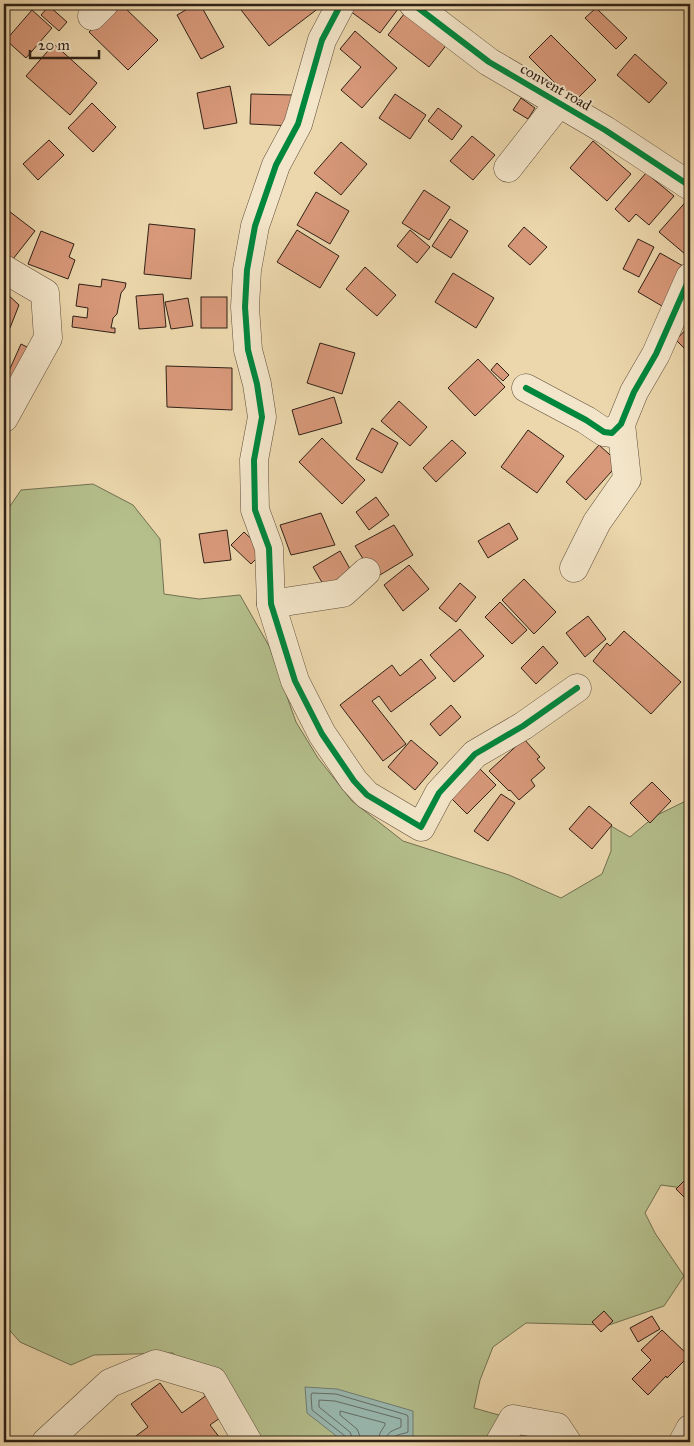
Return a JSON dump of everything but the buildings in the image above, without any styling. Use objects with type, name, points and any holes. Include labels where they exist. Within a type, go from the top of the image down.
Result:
[{"type":"street","points":[[341,4],[322,40],[298,124],[276,164],[255,226],[247,270],[248,350],[257,384],[262,417],[254,460],[255,510],[268,548],[271,604],[295,681],[322,734],[354,781],[367,795],[421,827],[438,793],[475,754],[523,726],[577,688]]},
{"type":"street","name":"convent road","points":[[414,4],[489,62],[605,130],[690,186]]},
{"type":"street","points":[[508,168],[559,103]]},
{"type":"street","points":[[4,269],[45,293],[48,338],[4,418]]},
{"type":"street","points":[[526,388],[586,420],[604,432],[612,433],[621,424],[634,392],[656,354],[690,277]]},
{"type":"street","points":[[574,568],[597,522],[627,479],[621,424]]},
{"type":"street","points":[[271,604],[343,593],[366,572]]},
{"type":"street","points":[[46,1442],[110,1383],[156,1364],[213,1381],[248,1442]]},
{"type":"street","points":[[500,1442],[513,1419],[556,1437]]},
{"type":"street","points":[[682,1442],[690,1429]]},
{"type":"green space","points":[[93,484],[133,505],[160,539],[164,594],[199,599],[240,595],[269,646],[296,722],[318,758],[352,801],[403,841],[509,875],[561,898],[602,874],[611,851],[611,826],[630,837],[655,816],[690,799],[690,1189],[661,1185],[645,1213],[655,1233],[684,1276],[664,1306],[609,1325],[526,1323],[493,1347],[480,1380],[474,1408],[513,1419],[560,1423],[581,1442],[234,1442],[221,1417],[173,1353],[94,1355],[71,1365],[20,1342],[4,1324],[4,515],[21,490]]},
{"type":"water","points":[[305,1387],[337,1389],[413,1411],[413,1437],[387,1442],[344,1442],[307,1413]]},
{"type":"cycle path","points":[[341,4],[322,40],[298,124],[276,165],[255,226],[247,270],[245,307],[248,350],[257,384],[262,417],[254,460],[255,510],[269,548],[271,604],[295,681],[322,734],[354,781],[367,795],[421,827],[439,793],[475,754],[523,726],[577,688]]},
{"type":"cycle path","points":[[413,4],[489,62],[605,130],[690,186]]},
{"type":"cycle path","points":[[526,388],[586,420],[604,432],[612,433],[621,424],[634,392],[656,354],[690,277]]}]
